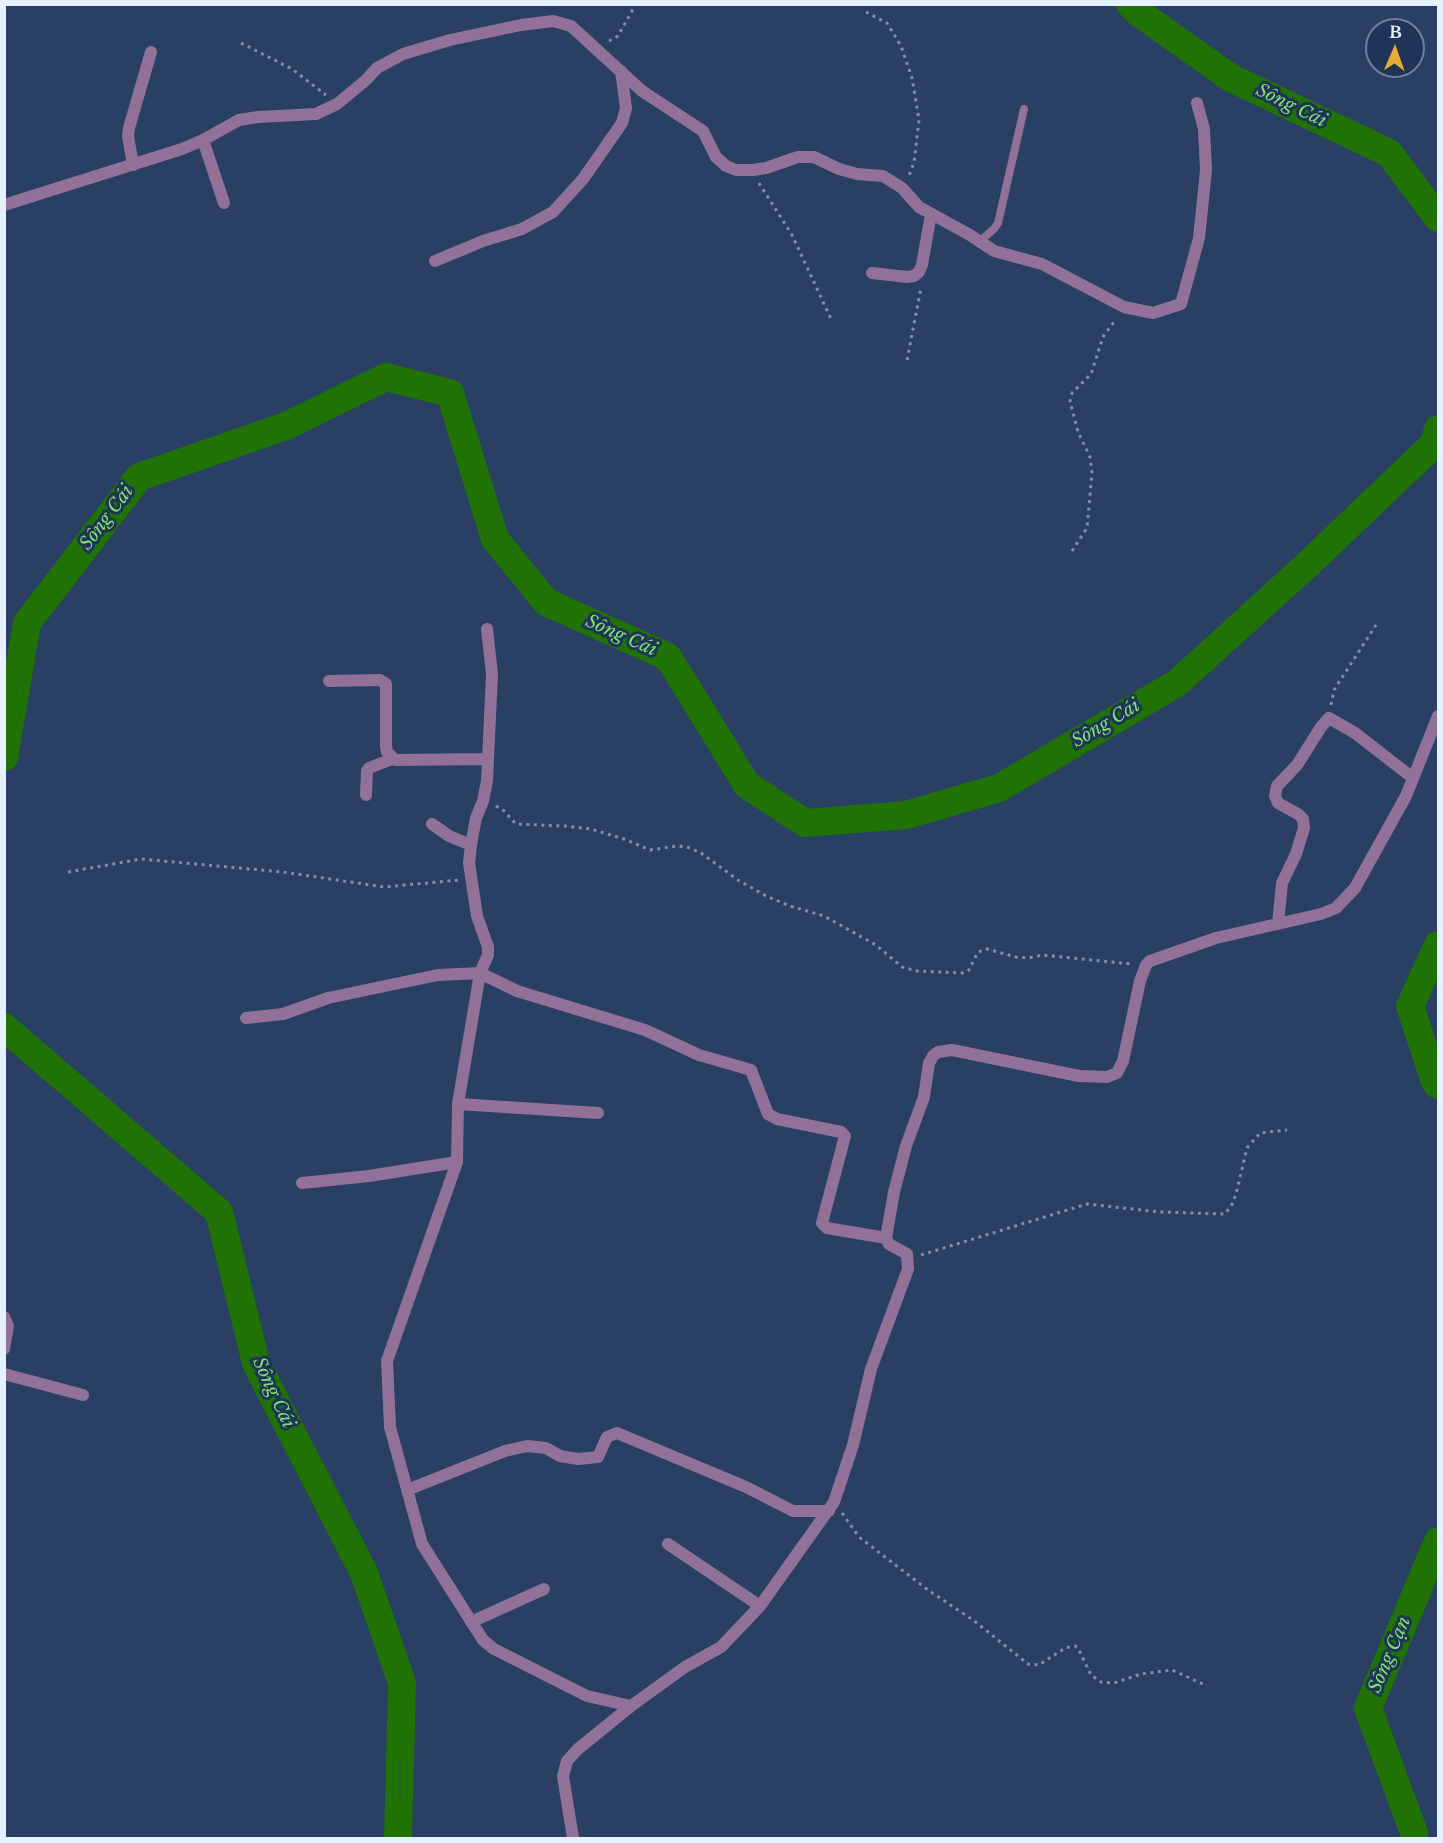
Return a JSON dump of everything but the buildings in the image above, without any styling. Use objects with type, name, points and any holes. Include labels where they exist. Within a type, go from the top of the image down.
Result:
[{"type":"street","points":[[4,206],[203,140],[239,120],[316,114],[337,104],[377,68],[403,54],[450,40],[521,25],[553,21],[571,26],[642,91],[703,132],[716,157],[726,166],[736,170],[747,170],[766,168],[798,157],[814,157],[839,169],[857,174],[884,176],[902,188],[920,207],[994,251],[1042,264],[1124,307],[1153,314],[1177,307],[1184,299],[1189,270],[1199,238],[1206,170],[1204,129],[1197,103]]},
{"type":"street","points":[[133,165],[128,136],[129,128],[151,52]]},
{"type":"street","points":[[435,261],[483,241],[522,229],[553,212],[583,179],[622,123],[626,108],[621,71]]},
{"type":"street","points":[[203,140],[224,203]]},
{"type":"street","points":[[872,273],[907,277],[919,272],[931,214]]},
{"type":"street","points":[[487,629],[492,674],[488,781],[476,818],[471,844],[470,879],[477,916],[488,947],[488,955],[480,973],[458,1104],[457,1162],[387,1361],[390,1426],[422,1545],[483,1640],[494,1649],[587,1696],[631,1706]]},
{"type":"street","points":[[329,681],[380,680],[386,684],[386,746],[392,759],[398,761],[488,759]]},
{"type":"street","points":[[573,1839],[563,1776],[567,1761],[578,1749],[631,1706],[685,1667],[721,1647],[760,1606],[832,1506],[853,1445],[871,1369],[908,1269],[908,1254],[889,1244],[886,1238],[894,1192],[906,1146],[924,1097],[929,1063],[933,1056],[938,1052],[952,1050],[1079,1076],[1107,1077],[1117,1073],[1123,1061],[1140,981],[1146,965],[1154,958],[1216,938],[1321,914],[1336,908],[1355,888],[1406,796],[1438,717]]},
{"type":"street","points":[[1278,924],[1282,883],[1296,854],[1304,828],[1303,819],[1298,814],[1278,803],[1275,796],[1277,786],[1297,765],[1329,718],[1355,734],[1413,778]]},
{"type":"street","points":[[366,795],[369,768],[392,759]]},
{"type":"street","points":[[432,824],[449,836],[471,844]]},
{"type":"street","points":[[246,1018],[284,1014],[328,998],[390,984],[438,975],[480,973],[517,991],[645,1030],[699,1055],[751,1070],[768,1114],[777,1119],[841,1132],[845,1136],[822,1223],[827,1228],[886,1238]]},
{"type":"street","points":[[458,1104],[598,1113]]},
{"type":"street","points":[[302,1183],[369,1176],[457,1162]]},
{"type":"street","points":[[4,1317],[8,1326],[4,1348]]},
{"type":"street","points":[[4,1374],[83,1395]]},
{"type":"street","points":[[407,1490],[505,1451],[527,1446],[546,1448],[560,1456],[579,1459],[598,1457],[608,1437],[617,1433],[746,1486],[793,1511],[832,1506]]},
{"type":"street","points":[[668,1544],[760,1606]]},
{"type":"street","points":[[471,1622],[544,1589]]},
{"type":"lane","points":[[980,241],[998,224],[1024,109]]},
{"type":"path","points":[[592,45],[618,36],[633,9]]},
{"type":"path","points":[[866,12],[887,23],[901,46],[912,78],[919,120],[914,162],[902,188]]},
{"type":"path","points":[[241,43],[292,69],[337,104]]},
{"type":"path","points":[[747,170],[757,180],[792,235],[832,321]]},
{"type":"path","points":[[907,360],[921,290],[919,272]]},
{"type":"path","points":[[1072,551],[1087,528],[1092,473],[1090,457],[1078,432],[1070,401],[1072,393],[1092,374],[1103,337],[1124,307]]},
{"type":"path","points":[[1329,718],[1334,690],[1376,625]]},
{"type":"path","points":[[483,801],[503,810],[516,824],[591,829],[624,838],[650,850],[677,846],[687,847],[701,853],[738,880],[766,896],[789,906],[824,916],[876,945],[902,967],[917,971],[963,973],[969,970],[978,952],[987,949],[1029,958],[1042,955],[1146,965]]},
{"type":"path","points":[[68,872],[141,859],[283,872],[384,887],[470,879]]},
{"type":"path","points":[[908,1254],[918,1256],[1087,1204],[1160,1212],[1225,1214],[1235,1197],[1247,1148],[1260,1133],[1287,1130]]},
{"type":"path","points":[[832,1506],[859,1537],[928,1590],[973,1620],[1028,1664],[1039,1665],[1065,1648],[1074,1646],[1078,1648],[1091,1676],[1101,1682],[1114,1683],[1142,1674],[1172,1670],[1205,1685]]},
{"type":"waterway","name":"Sông Cái","points":[[1130,4],[1139,13],[1231,78],[1389,153],[1438,218]]},
{"type":"waterway","name":"Sông Cái","points":[[4,757],[27,623],[139,477],[286,426],[386,377],[450,393],[495,539],[546,602],[668,657],[747,785],[805,823],[906,815],[999,788],[1177,683],[1307,565],[1434,444],[1438,429]]},
{"type":"waterway","name":"Sông Cạn","points":[[1438,945],[1410,1006],[1435,1082],[1438,1085]]},
{"type":"waterway","name":"Sông Cái","points":[[4,1027],[219,1212],[256,1363],[364,1573],[402,1683],[398,1838]]},
{"type":"waterway","name":"Sông Cạn","points":[[1414,1838],[1368,1708],[1438,1541]]}]
